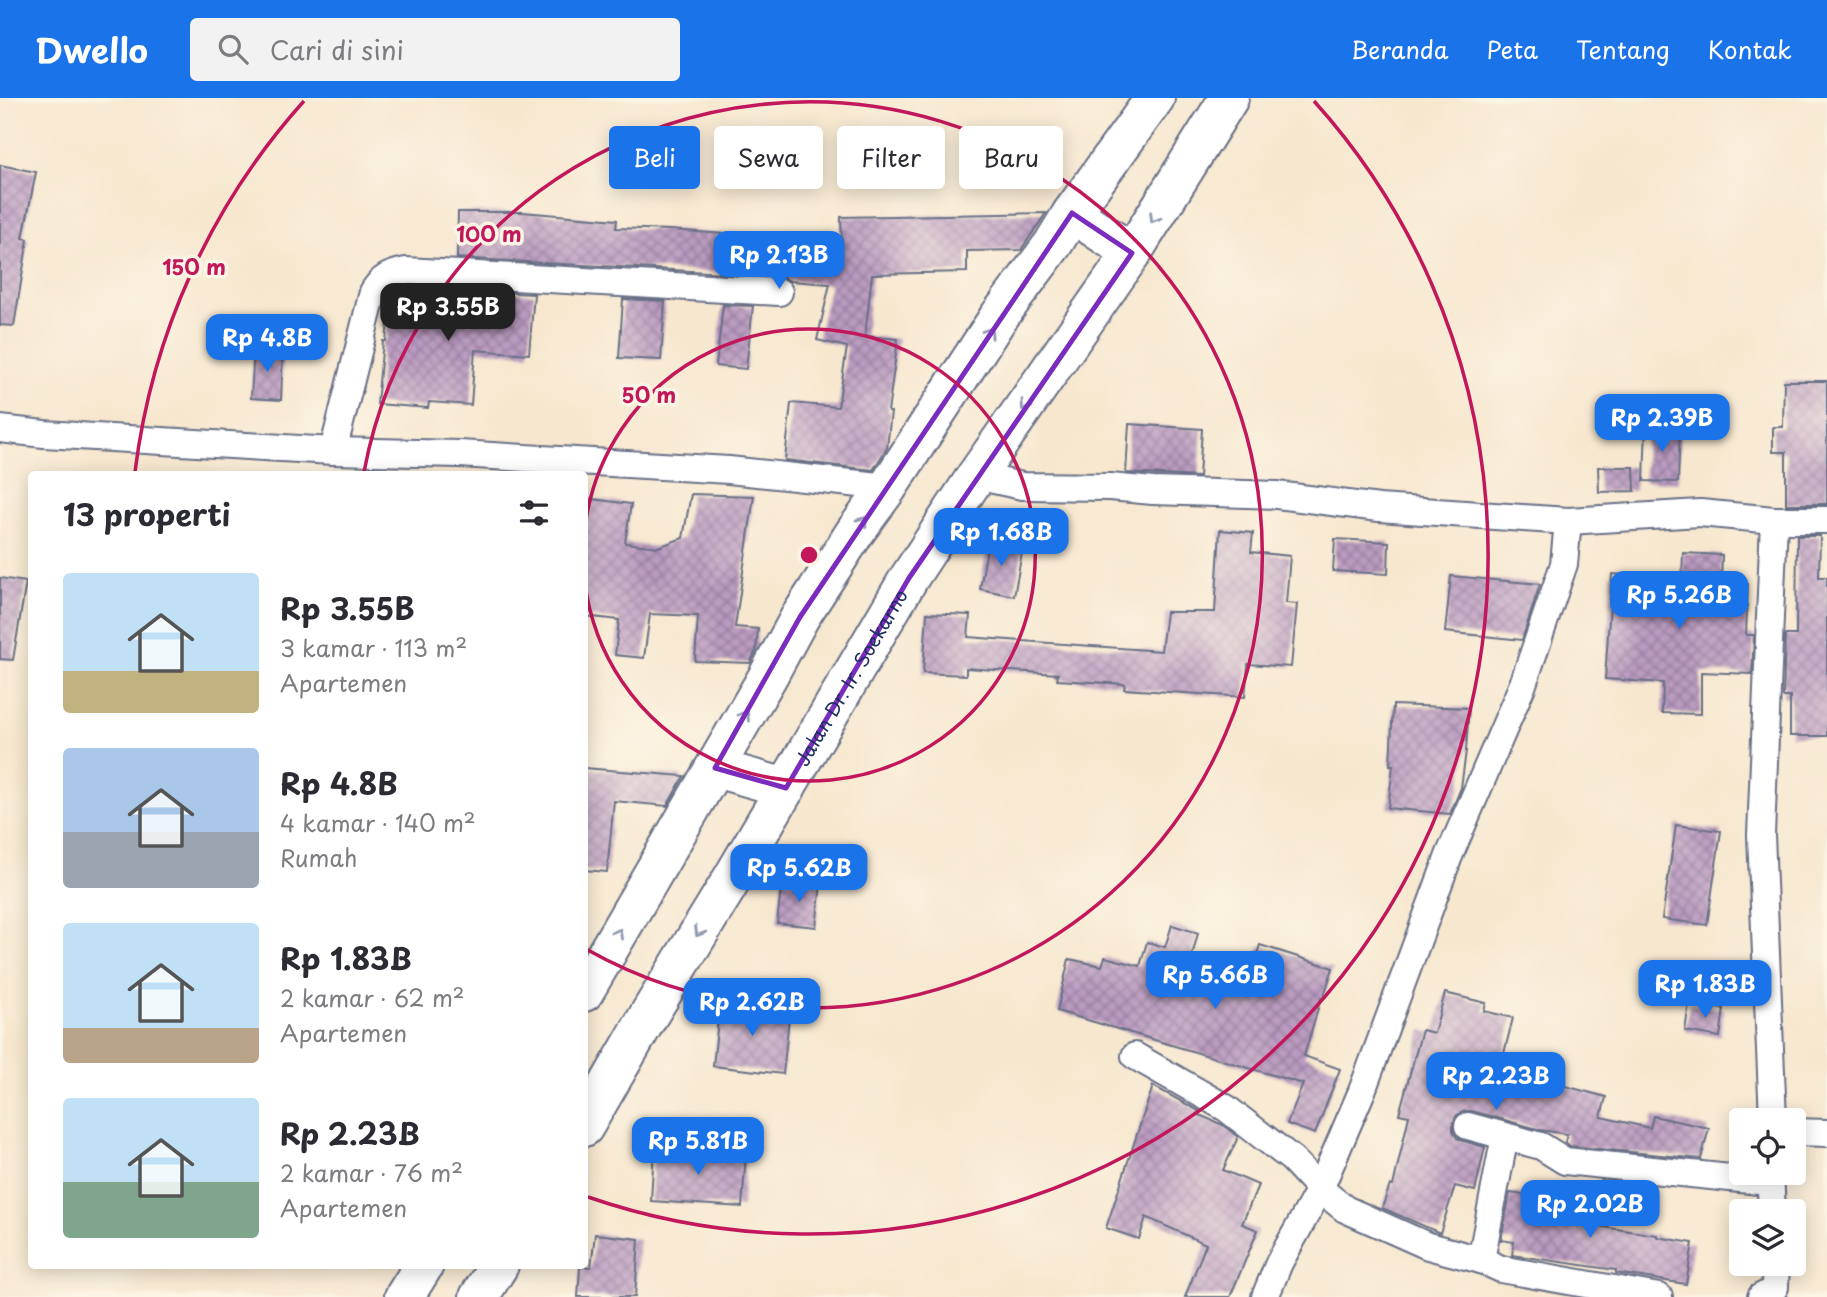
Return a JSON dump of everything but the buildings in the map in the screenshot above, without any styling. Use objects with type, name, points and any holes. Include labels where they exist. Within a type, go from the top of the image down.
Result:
[{"type":"main road","points":[[588,985],[800,617],[998,318],[1155,98]]},
{"type":"main road","name":"Jalan Dr. Ir. Soekarno","points":[[588,1120],[909,578],[976,476],[1132,253],[1229,98]]},
{"type":"main road","points":[[1072,213],[1132,253]]},
{"type":"main road","points":[[715,768],[786,788]]},
{"type":"main road","points":[[404,1297],[422,1269]]},
{"type":"main road","points":[[479,1297],[496,1269]]},
{"type":"street","points":[[333,452],[373,292],[390,274],[406,271],[779,292]]},
{"type":"street","points":[[0,429],[333,452],[459,453],[716,469],[888,487]]},
{"type":"street","points":[[976,476],[1022,486],[1278,495],[1379,508],[1568,521],[1700,513],[1774,520],[1827,520]]},
{"type":"street","points":[[1772,1108],[1761,835],[1774,520]]},
{"type":"street","points":[[1265,1297],[1279,1263],[1320,1189],[1362,1091],[1449,856],[1523,684],[1564,564],[1568,521]]},
{"type":"street","points":[[1135,1056],[1226,1108],[1292,1159],[1320,1189],[1345,1209],[1401,1235],[1501,1269],[1659,1297]]},
{"type":"street","points":[[1468,1126],[1541,1146],[1565,1161],[1729,1174]]},
{"type":"street","points":[[1806,1132],[1827,1133]]},
{"type":"street","points":[[1480,1261],[1505,1136]]},
{"type":"highlighted area","points":[[1072,213],[1132,253],[909,578],[786,788],[715,768],[800,617]]}]
